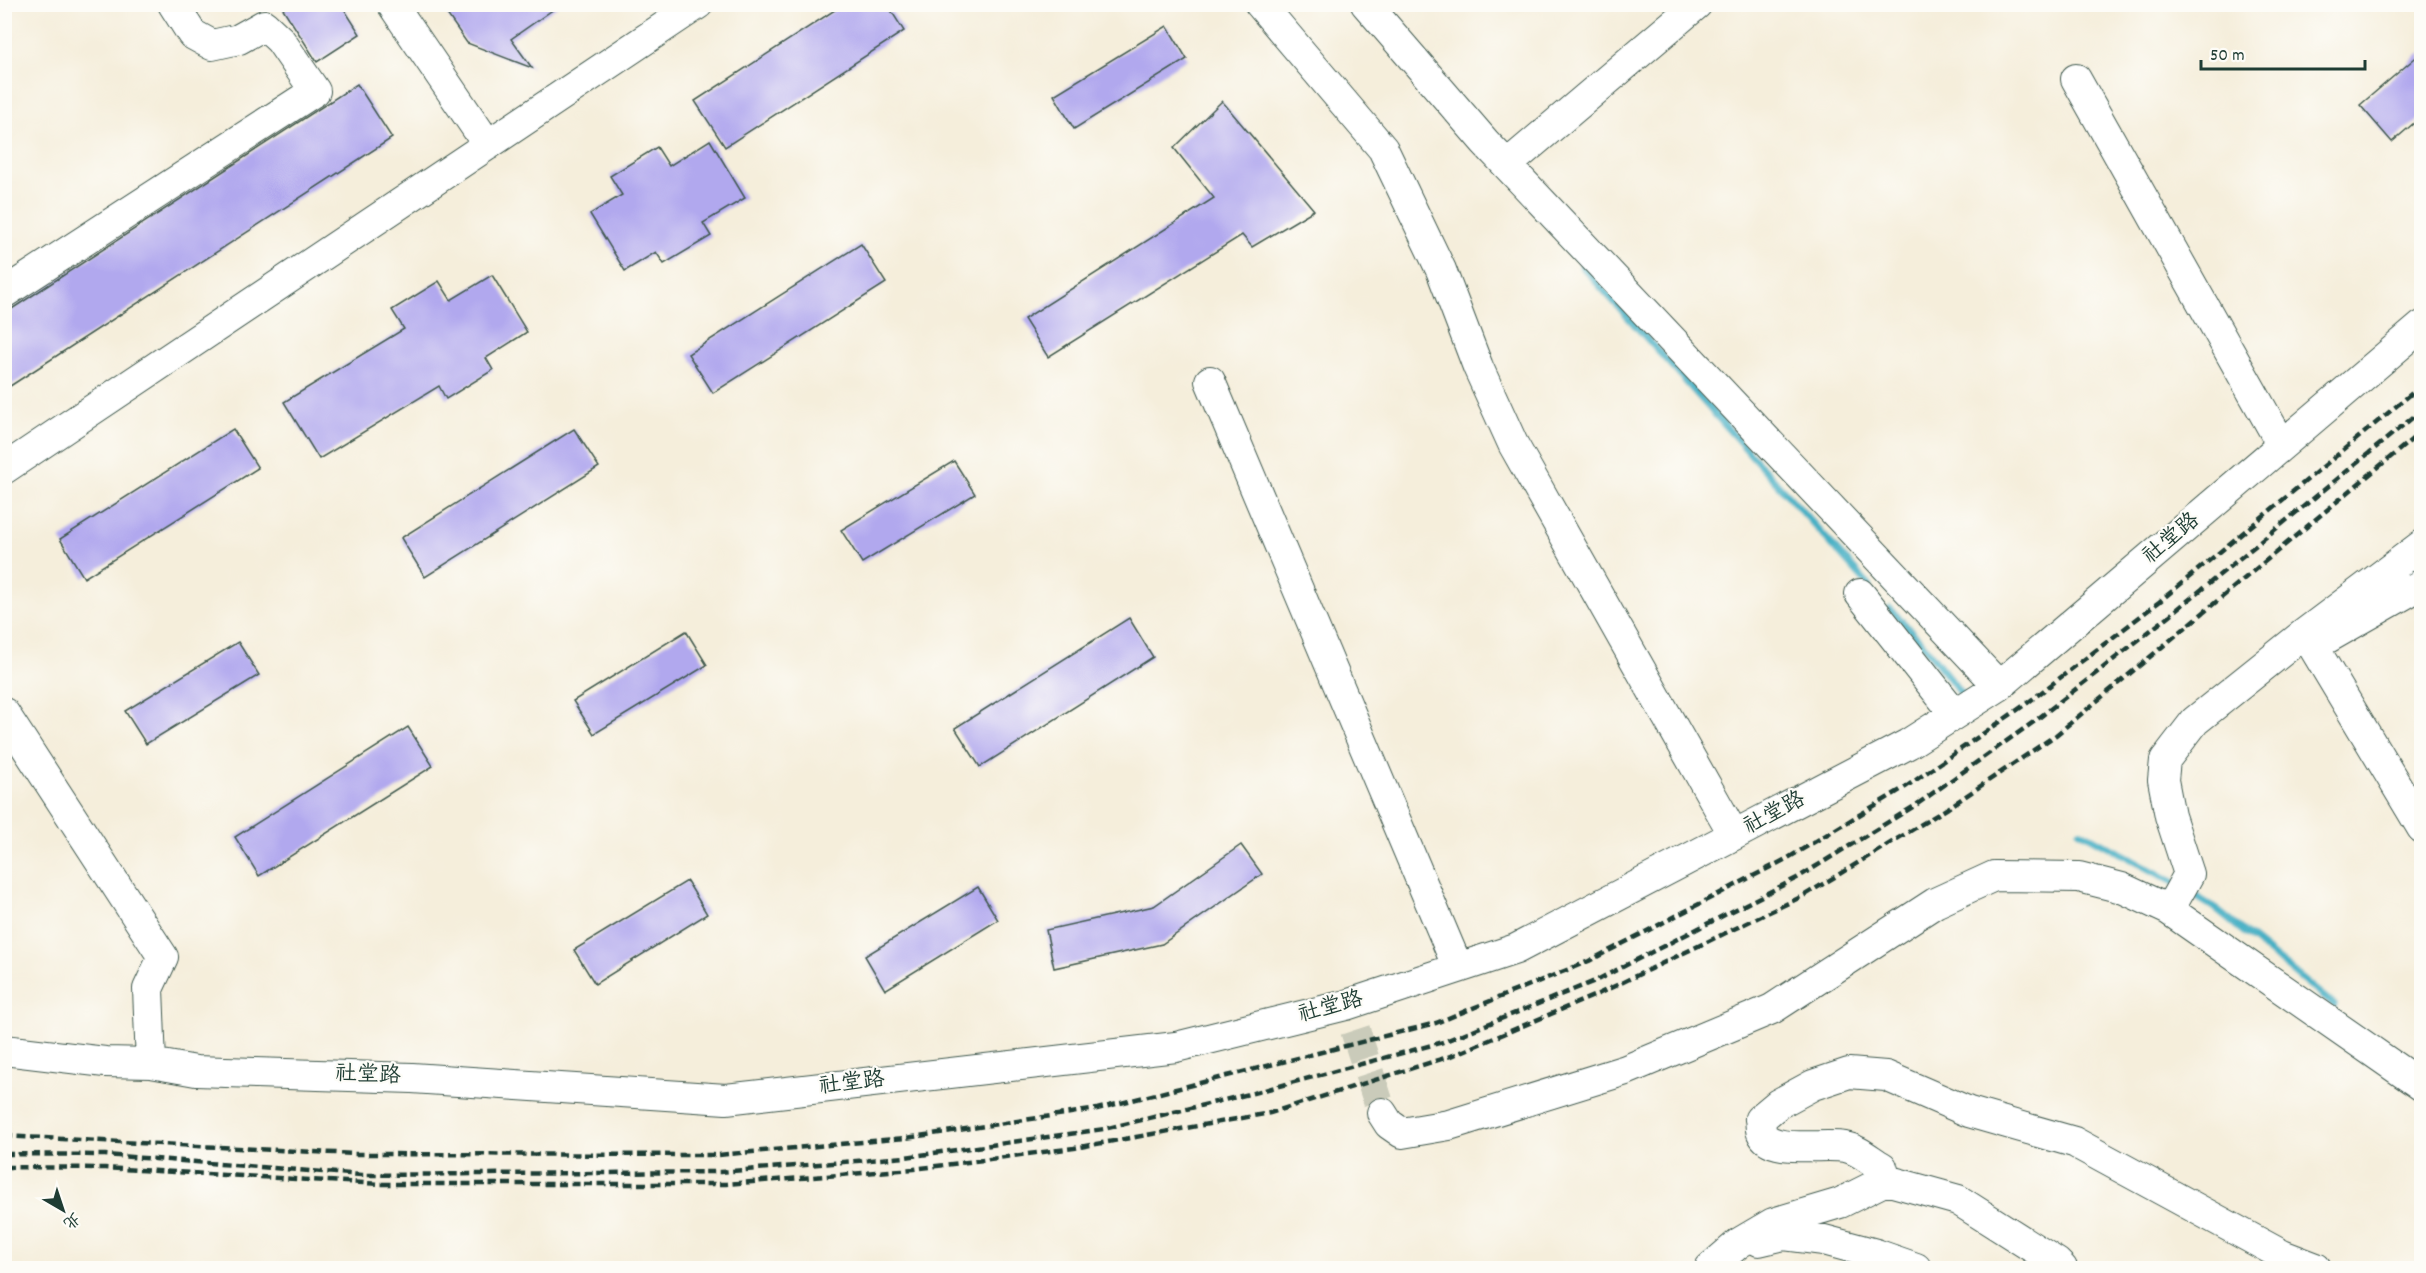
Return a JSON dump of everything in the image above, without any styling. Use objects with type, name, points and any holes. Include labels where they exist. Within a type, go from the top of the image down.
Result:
[{"type":"street","points":[[4,293],[315,91],[280,40],[264,25],[239,39],[212,45],[192,34],[173,4]]},
{"type":"street","points":[[392,4],[488,145]]},
{"type":"street","points":[[4,469],[698,4]]},
{"type":"street","points":[[1260,4],[1383,149],[1441,270],[1478,367],[1513,444],[1734,835]]},
{"type":"street","points":[[1366,4],[1506,165],[2000,686]]},
{"type":"street","points":[[1506,165],[1697,4]]},
{"type":"street","points":[[2076,79],[2282,445]]},
{"type":"street","name":"社堂路","points":[[4,1050],[105,1062],[151,1063],[196,1071],[412,1077],[726,1099],[1176,1047],[1350,1018],[1458,968],[1516,949],[1908,744],[2000,686],[2421,326]]},
{"type":"street","points":[[1210,381],[1458,968]]},
{"type":"street","points":[[2172,905],[2189,874],[2170,816],[2163,780],[2165,760],[2195,721],[2309,640],[2421,545]]},
{"type":"street","points":[[2309,640],[2421,584]]},
{"type":"street","points":[[1860,594],[1955,714]]},
{"type":"street","points":[[2309,640],[2421,828]]},
{"type":"street","points":[[4,713],[163,957],[148,989],[151,1063]]},
{"type":"street","points":[[1382,1113],[1389,1124],[1402,1133],[1449,1125],[1626,1070],[1772,1009],[1935,903],[1994,876],[2079,877],[2172,905],[2421,1086]]},
{"type":"street","points":[[1886,1180],[1882,1167],[1849,1147],[1822,1144],[1782,1147],[1770,1143],[1762,1133],[1760,1119],[1778,1104],[1813,1085],[1849,1073],[1886,1076],[1969,1112],[2074,1142],[2282,1256],[2316,1269]]},
{"type":"street","points":[[1710,1269],[1739,1243],[1773,1223],[1840,1203],[1886,1180],[1958,1200],[1999,1224],[2057,1263],[2062,1269]]},
{"type":"street","points":[[1739,1243],[1757,1242],[1785,1235],[1824,1240],[1876,1254],[1916,1269]]},
{"type":"building","points":[[280,4],[341,4],[360,34],[317,62]]},
{"type":"building","points":[[440,4],[561,4],[511,39],[532,68],[467,43]]},
{"type":"building","points":[[844,4],[887,4],[904,31],[725,147],[695,101]]},
{"type":"building","points":[[1167,26],[1187,59],[1074,129],[1054,95]]},
{"type":"building","points":[[2421,53],[2421,117],[2392,142],[2360,105]]},
{"type":"building","points":[[357,84],[392,138],[4,390],[4,314]]},
{"type":"building","points":[[1222,101],[1314,210],[1252,247],[1242,235],[1048,357],[1024,319],[1214,198],[1174,148]]},
{"type":"building","points":[[710,140],[745,198],[703,223],[711,236],[664,264],[656,252],[625,271],[590,214],[622,195],[610,176],[657,147],[669,166]]},
{"type":"building","points":[[861,244],[886,283],[713,393],[688,354]]},
{"type":"building","points":[[492,275],[527,332],[486,358],[493,370],[446,399],[439,386],[319,459],[284,402],[404,329],[392,310],[439,281],[451,300]]},
{"type":"building","points":[[233,429],[258,468],[84,578],[60,539]]},
{"type":"building","points":[[574,429],[599,467],[425,577],[401,538]]},
{"type":"building","points":[[954,461],[975,494],[862,563],[841,530]]},
{"type":"building","points":[[1129,618],[1153,657],[980,767],[955,728]]},
{"type":"building","points":[[686,631],[707,665],[594,734],[573,701]]},
{"type":"building","points":[[238,642],[259,675],[146,744],[125,711]]},
{"type":"building","points":[[408,727],[433,766],[259,876],[235,837]]},
{"type":"building","points":[[1241,845],[1262,874],[1162,944],[1054,968],[1046,930],[1154,906]]},
{"type":"building","points":[[687,881],[707,914],[595,984],[574,950]]},
{"type":"building","points":[[978,887],[998,920],[885,990],[865,956]]},
{"type":"waterway","points":[[1582,266],[1869,586]]},
{"type":"waterway","points":[[1890,609],[1922,643],[1964,697]]},
{"type":"waterway","points":[[2080,831],[2175,883]]},
{"type":"waterway","points":[[2187,891],[2213,907],[2334,1005]]},
{"type":"tunnel","points":[[1355,1030],[1382,1113]]},
{"type":"railway","points":[[4,1136],[354,1154],[718,1155],[906,1138],[1097,1109],[1436,1023],[1589,961],[1788,858],[1907,786],[2026,704],[2159,602],[2422,385]]},
{"type":"railway","points":[[4,1154],[105,1155],[362,1175],[720,1172],[906,1157],[1104,1129],[1253,1093],[1443,1042],[1595,981],[1797,878],[1916,805],[2035,721],[2169,616],[2422,410]]},
{"type":"railway","points":[[4,1167],[105,1168],[380,1184],[726,1184],[914,1169],[1074,1148],[1270,1113],[1454,1055],[1598,994],[1805,895],[1948,808],[2056,735],[2422,431]]}]
